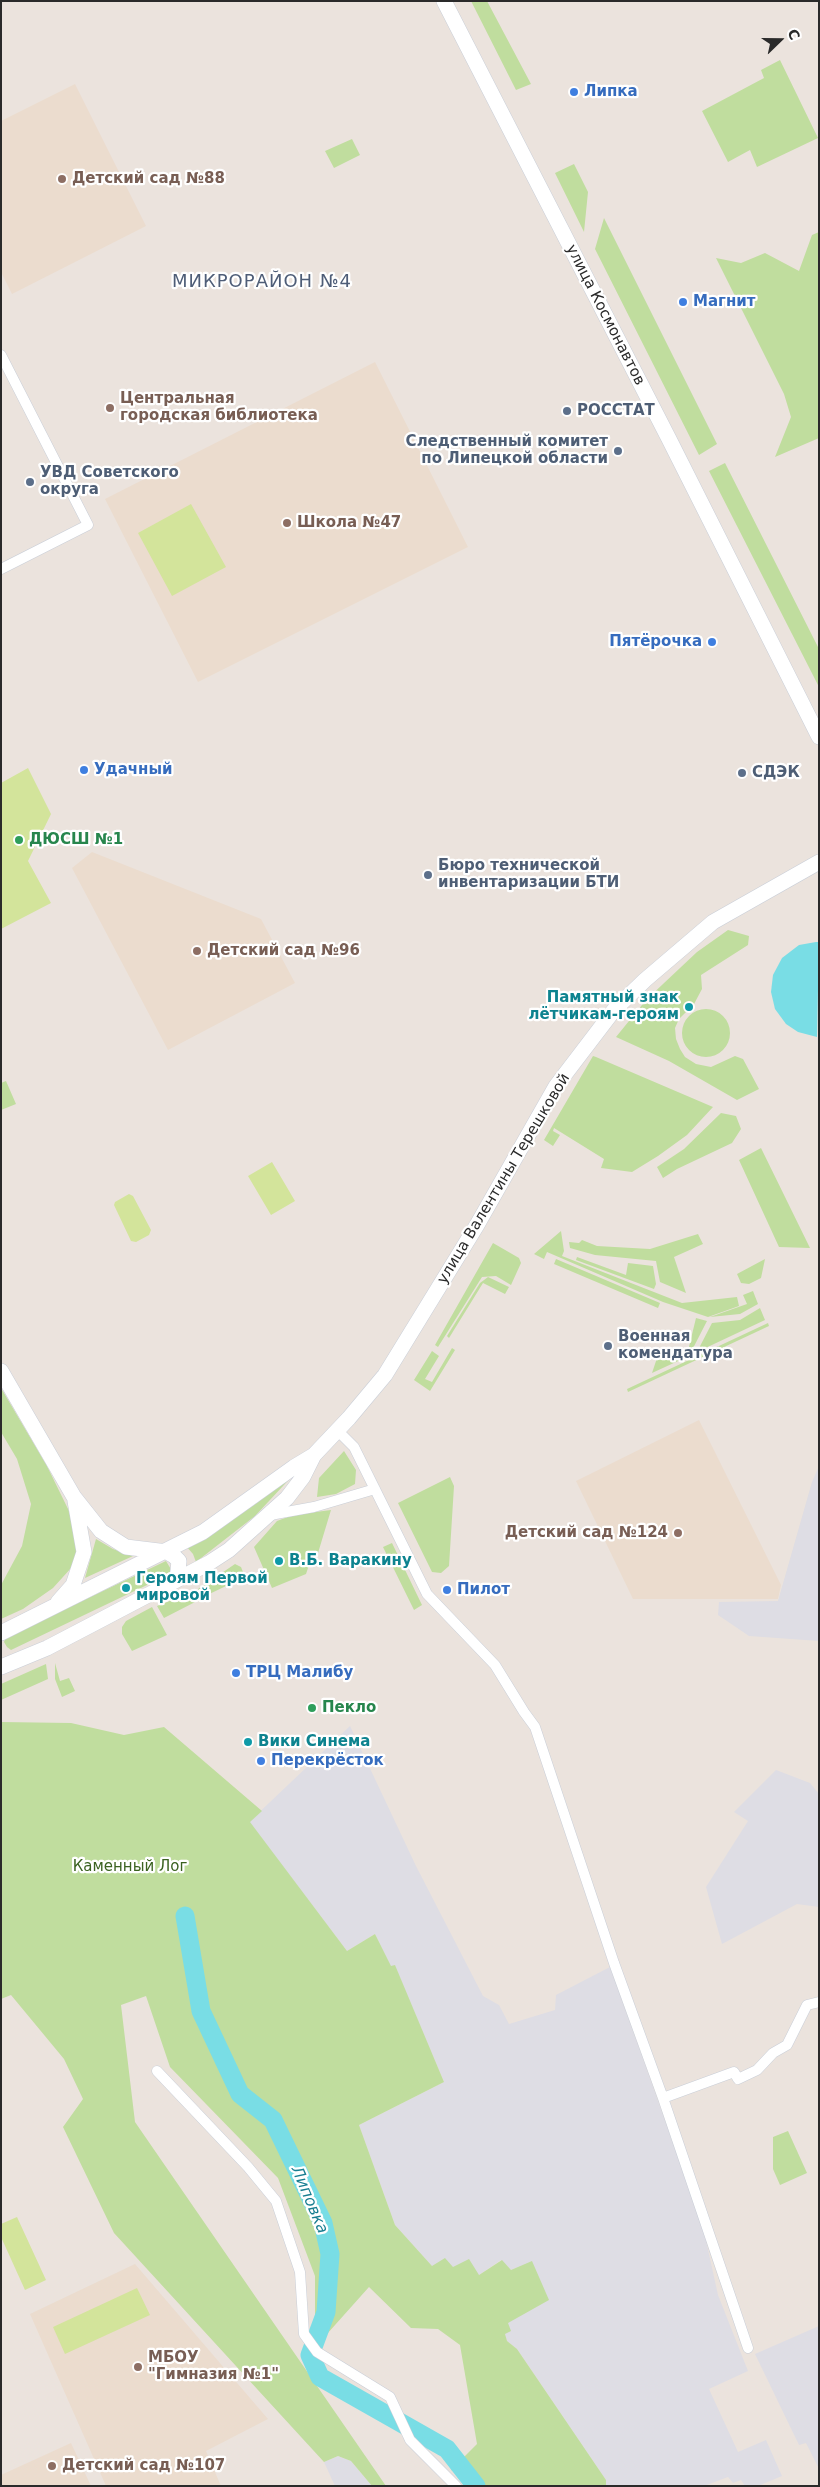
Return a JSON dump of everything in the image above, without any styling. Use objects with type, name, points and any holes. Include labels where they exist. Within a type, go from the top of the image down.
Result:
[{"type":"main road","name":"улица Космонавтов","points":[[444,1],[670,439],[819,737]]},
{"type":"main road","name":"улица Валентины Терешковой","points":[[1,1633],[167,1552],[203,1532],[294,1467],[314,1455],[338,1431],[385,1375],[412,1335],[546,1102],[614,1010],[645,980],[713,922],[819,862]]},
{"type":"main road","points":[[1,1371],[74,1497],[101,1532],[126,1547],[167,1552],[179,1561],[177,1580]]},
{"type":"main road","name":"улица Валентины Терешковой","points":[[1,1667],[47,1648],[177,1580],[228,1550],[287,1498],[303,1477],[314,1455]]},
{"type":"main road","points":[[54,1607],[73,1585],[84,1552],[74,1497]]},
{"type":"main road","points":[[1,1656],[16,1661]]},
{"type":"street","points":[[1,355],[88,525],[1,569]]},
{"type":"street","points":[[338,1431],[354,1447],[427,1594],[495,1665],[535,1727],[614,1963],[663,2098],[748,2348]]},
{"type":"street","points":[[356,1495],[365,1485],[364,1467]]},
{"type":"street","points":[[268,1516],[314,1507],[375,1489]]},
{"type":"street","points":[[663,2098],[734,2072],[738,2079],[758,2070],[773,2053],[787,2045],[807,2005],[819,2002]]},
{"type":"street","points":[[157,2071],[248,2167],[276,2201],[300,2272],[304,2334],[317,2352],[390,2397],[410,2440],[456,2486]]},
{"type":"shaded area","name":"Детский сад №88","points":[[75,84],[146,226],[12,294],[1,272],[1,121]]},
{"type":"shaded area","name":"Школа №47","points":[[375,362],[468,547],[198,682],[105,499]]},
{"type":"shaded area","name":"Детский сад №96","points":[[92,852],[261,919],[295,983],[168,1050],[72,868]]},
{"type":"shaded area","name":"Детский сад №124","points":[[699,1420],[781,1585],[778,1599],[633,1599],[576,1481]]},
{"type":"shaded area","points":[[819,1466],[819,1641],[749,1636],[718,1615],[719,1602],[778,1601],[812,1482]]},
{"type":"shaded area","points":[[350,1726],[416,1866],[483,1996],[499,2005],[509,2024],[555,2010],[556,1995],[610,1967],[703,2227],[718,2295],[748,2371],[709,2389],[738,2452],[766,2440],[782,2476],[758,2486],[745,2486],[741,2480],[733,2483],[728,2477],[704,2486],[606,2486],[606,2480],[517,2349],[507,2341],[505,2334],[507,2323],[532,2262],[511,2270],[501,2260],[479,2275],[453,2267],[432,2266],[395,2225],[359,2125],[444,2082],[395,1966],[391,1967],[375,1934],[347,1951],[249,1822]]},
{"type":"shaded area","points":[[776,1770],[810,1783],[819,1794],[819,1907],[797,1904],[722,1944],[706,1887],[748,1821],[734,1812]]},
{"type":"shaded area","name":"МБОУ \"Гимназия №1\"","points":[[135,2264],[268,2419],[206,2451],[221,2486],[106,2486],[30,2314]]},
{"type":"shaded area","points":[[819,2326],[819,2469],[806,2443],[799,2445],[755,2354]]},
{"type":"shaded area","name":"Детский сад №107","points":[[71,2443],[91,2486],[1,2486],[1,2475]]},
{"type":"shaded area","points":[[338,2456],[351,2461],[372,2486],[335,2486],[324,2462]]},
{"type":"green space","points":[[471,1],[487,1],[531,84],[516,90]]},
{"type":"green space","points":[[780,60],[818,138],[757,167],[750,150],[728,162],[702,111],[764,78],[761,70]]},
{"type":"green space","points":[[352,139],[360,155],[334,168],[325,151]]},
{"type":"green space","points":[[574,164],[588,192],[584,232],[555,173]]},
{"type":"green space","points":[[604,218],[717,444],[699,455],[595,249]]},
{"type":"green space","points":[[819,232],[819,438],[775,457],[791,417],[784,394],[716,258],[741,263],[765,253],[799,271],[812,235]]},
{"type":"green space","points":[[725,463],[819,649],[819,687],[709,471]]},
{"type":"green space","points":[[191,504],[226,567],[172,596],[138,533]]},
{"type":"green space","name":"ДЮСШ №1","points":[[28,768],[51,814],[28,861],[51,903],[1,929],[1,783]]},
{"type":"green space","points":[[728,930],[749,936],[748,945],[701,975],[702,989],[694,1004],[679,1019],[675,1028],[676,1039],[680,1049],[685,1057],[696,1064],[711,1067],[735,1056],[743,1059],[759,1089],[737,1100],[669,1061],[616,1037],[646,1000],[697,952]]},
{"type":"green space","points":[[701,1009],[711,1009],[723,1016],[730,1028],[730,1038],[723,1050],[711,1057],[701,1057],[693,1053],[686,1046],[682,1038],[682,1028],[686,1020],[693,1013]]},
{"type":"green space","points":[[593,1056],[713,1107],[687,1135],[632,1172],[601,1168],[604,1159],[554,1128],[553,1131],[560,1135],[553,1146],[544,1140]]},
{"type":"green space","points":[[6,1081],[16,1104],[1,1110],[1,1083]]},
{"type":"green space","points":[[721,1113],[736,1116],[741,1129],[732,1143],[677,1169],[663,1178],[657,1167],[684,1149]]},
{"type":"green space","points":[[761,1148],[810,1248],[779,1247],[739,1160]]},
{"type":"green space","points":[[272,1162],[295,1201],[271,1215],[248,1176]]},
{"type":"green space","points":[[129,1194],[133,1196],[151,1230],[149,1235],[136,1242],[131,1241],[114,1205],[115,1202]]},
{"type":"green space","points":[[561,1231],[564,1251],[562,1256],[682,1303],[737,1297],[739,1306],[708,1317],[663,1302],[547,1252],[544,1259],[534,1254]]},
{"type":"green space","points":[[698,1234],[703,1244],[674,1257],[686,1293],[660,1282],[656,1261],[595,1255],[570,1248],[569,1242],[579,1243],[582,1240],[597,1246],[650,1249]]},
{"type":"green space","points":[[493,1243],[519,1258],[521,1263],[511,1285],[496,1276],[482,1277],[438,1347],[435,1345]]},
{"type":"green space","points":[[577,1257],[626,1275],[628,1263],[653,1266],[656,1284],[654,1289],[576,1260]]},
{"type":"green space","points":[[556,1259],[660,1303],[658,1308],[554,1264]]},
{"type":"green space","points":[[765,1259],[761,1278],[749,1284],[741,1283],[737,1274]]},
{"type":"green space","points":[[488,1277],[509,1287],[505,1294],[483,1283],[449,1338],[447,1336],[480,1283]]},
{"type":"green space","points":[[753,1291],[758,1304],[740,1314],[710,1317],[747,1304],[743,1295]]},
{"type":"green space","points":[[760,1308],[765,1320],[697,1352],[712,1323],[740,1320]]},
{"type":"green space","points":[[696,1318],[707,1321],[689,1356],[652,1373],[660,1349],[687,1355]]},
{"type":"green space","points":[[768,1323],[769,1326],[628,1392],[627,1389]]},
{"type":"green space","points":[[452,1348],[455,1350],[430,1391],[414,1380],[432,1351],[439,1356],[425,1379],[432,1382]]},
{"type":"green space","points":[[1,1388],[47,1466],[69,1511],[77,1530],[77,1553],[72,1567],[53,1588],[23,1609],[1,1619],[1,1585],[22,1546],[31,1504],[17,1459],[1,1432]]},
{"type":"green space","points":[[344,1451],[356,1470],[355,1484],[336,1494],[317,1497],[319,1478]]},
{"type":"green space","points":[[297,1471],[255,1516],[196,1562],[193,1554],[186,1546],[254,1505]]},
{"type":"green space","points":[[450,1477],[454,1486],[449,1566],[441,1573],[432,1572],[398,1503]]},
{"type":"green space","points":[[331,1510],[318,1553],[312,1556],[306,1574],[272,1588],[254,1547],[277,1521],[293,1515]]},
{"type":"green space","points":[[96,1539],[113,1549],[133,1556],[85,1578]]},
{"type":"green space","points":[[392,1543],[422,1605],[414,1610],[383,1547]]},
{"type":"green space","points":[[166,1561],[172,1571],[168,1575],[11,1650],[4,1642],[6,1637]]},
{"type":"green space","points":[[235,1564],[241,1567],[245,1577],[203,1597],[198,1589]]},
{"type":"green space","points":[[195,1591],[199,1600],[164,1618],[157,1606]]},
{"type":"green space","points":[[152,1607],[167,1635],[132,1651],[122,1634],[122,1627],[126,1621]]},
{"type":"green space","points":[[55,1663],[60,1681],[69,1678],[75,1691],[62,1697],[55,1679]]},
{"type":"green space","points":[[46,1664],[48,1679],[1,1700],[1,1684]]},
{"type":"green space","name":"Каменный Лог","points":[[1,1722],[71,1723],[124,1735],[164,1727],[262,1811],[250,1822],[347,1951],[375,1934],[391,1966],[395,1965],[444,2082],[359,2125],[395,2225],[432,2266],[445,2258],[453,2267],[469,2259],[479,2275],[502,2260],[511,2270],[532,2261],[549,2300],[508,2323],[511,2331],[505,2334],[507,2341],[517,2349],[606,2480],[606,2486],[478,2486],[476,2483],[451,2470],[477,2444],[460,2345],[438,2329],[411,2328],[369,2287],[327,2334],[315,2333],[315,2276],[278,2178],[170,2067],[146,1996],[121,2005],[135,2122],[386,2486],[372,2486],[351,2461],[338,2456],[324,2462],[114,2233],[63,2127],[83,2099],[64,2059],[11,1995],[1,1999]]},
{"type":"green space","points":[[788,2131],[807,2173],[780,2185],[773,2169],[773,2137]]},
{"type":"green space","points":[[17,2217],[46,2280],[25,2290],[1,2237],[1,2224]]},
{"type":"green space","points":[[137,2288],[150,2315],[65,2354],[53,2327]]},
{"type":"water","points":[[819,942],[817,1037],[798,1032],[786,1024],[775,1009],[771,992],[773,975],[782,958],[799,945]]},
{"type":"waterway","name":"Липовка","points":[[185,1916],[201,2011],[240,2094],[273,2120],[323,2223],[330,2254],[326,2312],[310,2355],[320,2377],[447,2449],[476,2486]]},
{"type":"place","name":"Липка","points":[[574,92]]},
{"type":"place","name":"Детский сад №88","points":[[62,179]]},
{"type":"place","name":"Магнит","points":[[683,302]]},
{"type":"place","name":"Центральная городская библиотека","points":[[110,408]]},
{"type":"place","name":"РОССТАТ","points":[[567,411]]},
{"type":"place","name":"Следственный комитет по Липецкой области","points":[[618,451]]},
{"type":"place","name":"УВД Советского округа","points":[[30,482]]},
{"type":"place","name":"Школа №47","points":[[287,523]]},
{"type":"place","name":"Пятёрочка","points":[[712,642]]},
{"type":"place","name":"Удачный","points":[[84,770]]},
{"type":"place","name":"СДЭК","points":[[742,773]]},
{"type":"place","name":"ДЮСШ №1","points":[[19,840]]},
{"type":"place","name":"Бюро технической инвентаризации БТИ","points":[[428,875]]},
{"type":"place","name":"Детский сад №96","points":[[197,951]]},
{"type":"place","name":"Памятный знак лётчикам-героям","points":[[689,1007]]},
{"type":"place","name":"Военная комендатура","points":[[608,1346]]},
{"type":"place","name":"Детский сад №124","points":[[678,1533]]},
{"type":"place","name":"В.Б. Варакину","points":[[279,1561]]},
{"type":"place","name":"Героям Первой мировой","points":[[126,1588]]},
{"type":"place","name":"Пилот","points":[[447,1590]]},
{"type":"place","name":"ТРЦ Малибу","points":[[236,1673]]},
{"type":"place","name":"Пекло","points":[[312,1708]]},
{"type":"place","name":"Вики Синема","points":[[248,1742]]},
{"type":"place","name":"Перекрёсток","points":[[261,1761]]},
{"type":"place","name":"МБОУ \"Гимназия №1\"","points":[[138,2367]]},
{"type":"place","name":"Детский сад №107","points":[[52,2466]]},
{"type":"district","name":"МИКРОРАЙОН №4","points":[[262,282]]}]
